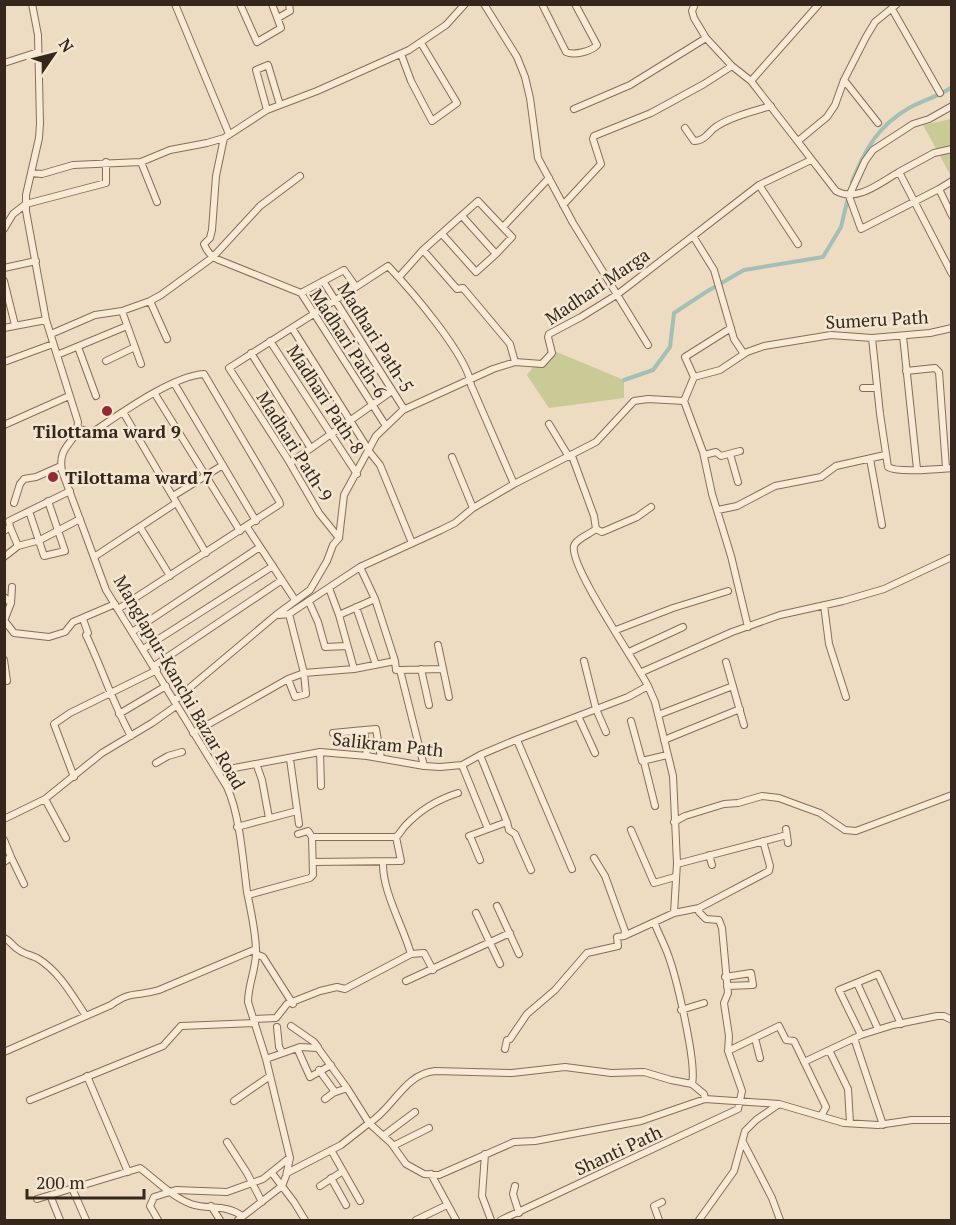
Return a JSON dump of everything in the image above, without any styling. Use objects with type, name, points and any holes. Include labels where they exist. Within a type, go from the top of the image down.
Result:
[{"type":"street","points":[[14,503],[24,479],[36,477],[61,466],[61,454],[78,429],[77,416],[46,320],[26,204],[39,130],[38,35],[32,4]]},
{"type":"street","points":[[175,4],[226,136],[216,176],[212,230],[210,238],[204,244],[213,257]]},
{"type":"street","points":[[240,4],[257,42],[281,28],[272,4]]},
{"type":"street","points":[[278,18],[290,11],[290,4]]},
{"type":"street","points":[[31,173],[42,174],[73,165],[141,162],[170,150],[207,143],[226,136],[280,105],[401,54],[421,43],[446,25],[465,4]]},
{"type":"street","points":[[484,4],[520,64],[530,98],[536,151],[563,205],[648,345]]},
{"type":"street","points":[[542,4],[566,52],[571,54],[594,49],[597,45],[575,4]]},
{"type":"street","points":[[695,4],[692,11],[694,18],[706,38],[732,66],[751,81],[836,191],[849,196],[861,193],[934,153],[951,150]]},
{"type":"street","points":[[751,81],[819,4]]},
{"type":"street","points":[[798,141],[827,117],[875,22],[894,7],[940,93]]},
{"type":"street","points":[[574,109],[630,85],[706,38]]},
{"type":"street","points":[[401,54],[411,81],[432,121],[457,102],[421,43]]},
{"type":"street","points":[[4,63],[38,52]]},
{"type":"street","points":[[269,111],[256,70],[268,65],[280,105]]},
{"type":"street","points":[[563,205],[601,164],[592,140],[594,136],[651,113],[732,66]]},
{"type":"street","points":[[844,80],[878,123]]},
{"type":"street","points":[[685,128],[694,141],[699,141],[715,128],[736,117],[771,106]]},
{"type":"street","points":[[951,106],[929,119],[915,123],[873,150],[865,161],[849,196],[861,229],[951,181]]},
{"type":"street","name":"Madhari Marga","points":[[4,819],[45,799],[102,753],[131,736],[175,703],[276,615],[310,590],[327,561],[333,545],[339,538],[344,495],[376,436],[404,409],[470,378],[515,362],[542,364],[552,352],[549,334],[618,294],[759,185],[811,160]]},
{"type":"street","points":[[4,229],[13,214],[26,204],[106,183],[106,162]]},
{"type":"street","points":[[141,162],[157,202]]},
{"type":"street","points":[[899,172],[951,274]]},
{"type":"street","points":[[51,334],[95,315],[122,311],[150,302],[213,257],[260,206],[300,176]]},
{"type":"street","points":[[503,227],[549,178]]},
{"type":"street","points":[[759,185],[798,244]]},
{"type":"street","points":[[939,189],[951,216]]},
{"type":"street","points":[[399,277],[423,250],[478,201],[512,238],[476,272],[442,234]]},
{"type":"street","points":[[462,216],[496,255]]},
{"type":"street","points":[[693,236],[714,270],[730,328],[744,354]]},
{"type":"street","points":[[423,250],[458,289],[463,288],[510,344],[515,362]]},
{"type":"street","name":"Madhari Path-6","points":[[213,257],[301,293],[386,426]]},
{"type":"street","points":[[4,268],[36,261]]},
{"type":"street","points":[[310,447],[250,353],[388,266],[424,306],[470,378],[514,484]]},
{"type":"street","points":[[301,293],[344,270],[356,287]]},
{"type":"street","points":[[4,281],[15,325]]},
{"type":"street","name":"Madhari Path-5","points":[[323,281],[404,409]]},
{"type":"street","points":[[150,302],[167,339]]},
{"type":"street","points":[[122,311],[141,364]]},
{"type":"street","points":[[4,328],[46,320]]},
{"type":"street","points":[[57,355],[127,326]]},
{"type":"street","points":[[292,328],[368,450],[380,465],[412,543]]},
{"type":"street","points":[[730,328],[685,357],[694,377],[684,401],[704,455],[748,627]]},
{"type":"street","name":"Sumeru Path","points":[[694,377],[720,369],[744,354],[764,346],[831,335],[872,338],[903,336],[951,328]]},
{"type":"street","points":[[903,336],[917,469]]},
{"type":"street","points":[[872,338],[885,455],[889,468],[893,470],[949,468],[938,370],[935,368],[906,371]]},
{"type":"street","name":"Madhari Path-8","points":[[270,341],[357,474]]},
{"type":"street","points":[[4,362],[53,344]]},
{"type":"street","points":[[78,347],[96,396]]},
{"type":"street","points":[[106,361],[135,347]]},
{"type":"street","name":"Madhari Path-9","points":[[250,353],[229,368],[320,513],[339,538]]},
{"type":"street","points":[[12,587],[11,603],[5,620],[15,633],[43,638],[63,633],[73,622],[116,607],[170,576],[280,504],[204,374],[174,383],[93,432],[78,429]]},
{"type":"street","points":[[174,383],[256,521]]},
{"type":"street","points":[[863,388],[877,388]]},
{"type":"street","points":[[290,463],[392,391]]},
{"type":"street","points":[[155,394],[206,476],[243,529],[260,547],[296,600]]},
{"type":"street","points":[[4,425],[69,396]]},
{"type":"street","points":[[276,615],[289,614],[360,567],[455,523],[473,508],[514,484],[596,442],[634,401],[648,399],[684,401]]},
{"type":"street","points":[[123,412],[206,553]]},
{"type":"street","points":[[549,424],[571,456],[594,516],[596,529]]},
{"type":"street","points":[[704,455],[713,452],[722,456],[740,451]]},
{"type":"street","points":[[730,454],[738,482]]},
{"type":"street","points":[[718,510],[737,506],[775,486],[821,477],[836,466],[885,455]]},
{"type":"street","points":[[452,458],[473,508]]},
{"type":"street","points":[[870,459],[882,525]]},
{"type":"street","points":[[94,557],[140,527],[223,465]]},
{"type":"street","name":"Manglapur-Kanchi Bazar Road","points":[[61,466],[106,590],[218,771],[231,796],[256,951],[255,968],[248,996],[290,1158],[282,1186]]},
{"type":"street","points":[[18,546],[7,529],[9,521],[70,491]]},
{"type":"street","points":[[29,511],[44,556],[65,551],[48,501]]},
{"type":"street","points":[[596,529],[602,532],[635,518],[651,507]]},
{"type":"street","points":[[4,556],[18,546],[40,540],[80,519]]},
{"type":"street","points":[[140,527],[170,576]]},
{"type":"street","points":[[596,529],[576,542],[575,560],[588,586],[642,672],[658,715],[673,776],[675,797],[676,901],[674,913]]},
{"type":"street","points":[[132,632],[260,547]]},
{"type":"street","points":[[642,672],[712,639],[780,615],[884,589],[951,557]]},
{"type":"street","points":[[143,649],[273,566]]},
{"type":"street","points":[[360,567],[375,598],[396,670],[443,669]]},
{"type":"street","points":[[74,777],[53,725],[70,712],[155,668],[282,580]]},
{"type":"street","points":[[329,588],[354,669]]},
{"type":"street","points":[[616,630],[673,608],[728,591]]},
{"type":"street","points":[[4,597],[11,603]]},
{"type":"street","points":[[339,615],[375,598]]},
{"type":"street","points":[[309,602],[325,647],[347,646]]},
{"type":"street","points":[[824,605],[829,644],[846,697]]},
{"type":"street","points":[[356,608],[376,665]]},
{"type":"street","points":[[288,679],[295,698],[306,694],[304,673],[289,614]]},
{"type":"street","points":[[83,619],[88,633],[86,635],[112,692],[119,714],[131,736]]},
{"type":"street","points":[[629,652],[683,627]]},
{"type":"street","points":[[438,645],[449,697]]},
{"type":"street","points":[[4,660],[8,681]]},
{"type":"street","points":[[193,733],[288,679],[304,673],[354,669],[395,661]]},
{"type":"street","points":[[584,661],[606,732]]},
{"type":"street","points":[[726,662],[744,725]]},
{"type":"street","points":[[421,669],[429,705]]},
{"type":"street","points":[[400,670],[424,766]]},
{"type":"street","points":[[119,714],[166,686]]},
{"type":"street","name":"Salikram Path","points":[[218,771],[257,766],[320,752],[367,756],[424,766],[462,765],[480,755],[597,709],[648,686]]},
{"type":"street","points":[[658,715],[733,686]]},
{"type":"street","points":[[663,740],[740,709]]},
{"type":"street","points":[[578,716],[595,753]]},
{"type":"street","points":[[631,721],[655,806]]},
{"type":"street","points":[[364,730],[367,756]]},
{"type":"street","points":[[333,733],[377,730],[381,758]]},
{"type":"street","points":[[517,740],[572,869]]},
{"type":"street","points":[[156,763],[182,752]]},
{"type":"street","points":[[320,752],[321,786]]},
{"type":"street","points":[[480,755],[509,830],[515,834],[531,870]]},
{"type":"street","points":[[644,762],[667,755]]},
{"type":"street","points":[[290,759],[299,824]]},
{"type":"street","points":[[462,765],[488,829]]},
{"type":"street","points":[[257,766],[269,818]]},
{"type":"street","points":[[396,837],[418,815],[446,797],[458,793]]},
{"type":"street","points":[[674,822],[714,807],[762,796],[779,798],[820,813],[845,830],[856,831],[951,795]]},
{"type":"street","points":[[45,799],[66,838]]},
{"type":"street","points":[[237,826],[297,812]]},
{"type":"street","points":[[480,860],[469,836],[507,822]]},
{"type":"street","points":[[631,830],[654,883],[675,877]]},
{"type":"street","points":[[248,895],[310,879],[313,875],[312,837],[308,831],[298,834]]},
{"type":"street","points":[[676,864],[763,841],[786,832],[788,843]]},
{"type":"street","points":[[312,837],[396,837]]},
{"type":"street","points":[[313,862],[401,861],[396,837]]},
{"type":"street","points":[[4,840],[24,884]]},
{"type":"street","points":[[505,1050],[507,1040],[527,1014],[555,990],[587,953],[618,946],[617,937],[674,913],[699,908],[769,871],[771,866],[763,841]]},
{"type":"street","points":[[709,855],[712,865]]},
{"type":"street","points":[[4,862],[11,857]]},
{"type":"street","points":[[594,858],[604,876],[625,931],[624,936]]},
{"type":"street","points":[[383,862],[382,873],[395,915],[404,930],[411,954]]},
{"type":"street","points":[[497,906],[519,954]]},
{"type":"street","points":[[699,908],[699,912],[706,919],[719,920],[722,928],[728,993],[724,1004],[729,1036],[728,1052],[742,1091],[741,1100]]},
{"type":"street","points":[[476,913],[500,964]]},
{"type":"street","points":[[654,922],[667,952],[681,1010],[693,1065],[692,1084]]},
{"type":"street","points":[[406,981],[510,933]]},
{"type":"street","points":[[4,938],[8,939],[18,950],[35,957],[51,968],[60,977],[86,1016]]},
{"type":"street","points":[[4,1052],[111,1005],[125,995],[147,994],[159,990],[256,951],[263,957],[293,1004]]},
{"type":"street","points":[[30,1100],[163,1046],[182,1026],[276,1018],[283,1008],[320,991],[337,987],[345,989],[411,954],[424,953],[433,970]]},
{"type":"street","points":[[725,977],[751,973],[754,989],[727,986]]},
{"type":"street","points":[[882,1125],[857,1037],[838,990],[878,974],[901,1024]]},
{"type":"street","points":[[857,983],[878,1029]]},
{"type":"street","points":[[681,1010],[704,1003]]},
{"type":"street","points":[[804,1062],[878,1029],[936,1016],[944,1016],[951,1020]]},
{"type":"street","points":[[291,1026],[314,1042],[369,1123],[393,1146],[406,1164],[414,1170],[430,1174],[439,1174],[514,1142],[535,1141],[640,1121],[705,1099],[779,1104],[850,1123],[882,1125],[912,1120],[951,1120]]},
{"type":"street","points":[[728,1052],[779,1026],[786,1040],[794,1041],[825,1104],[826,1107],[821,1116]]},
{"type":"street","points":[[276,1027],[282,1052]]},
{"type":"street","points":[[754,1038],[760,1058]]},
{"type":"street","points":[[266,1059],[297,1048],[310,1046],[318,1048]]},
{"type":"street","points":[[297,1048],[310,1077],[331,1065]]},
{"type":"street","points":[[830,1052],[848,1089],[850,1123]]},
{"type":"street","points":[[287,1173],[331,1150],[378,1118],[407,1085],[427,1072],[512,1073],[565,1067],[611,1072],[644,1072],[692,1084],[704,1094],[705,1099]]},
{"type":"street","points":[[319,1070],[334,1092]]},
{"type":"street","points":[[87,1076],[128,1172]]},
{"type":"street","points":[[234,1101],[270,1076]]},
{"type":"street","points":[[325,1099],[334,1092],[347,1088]]},
{"type":"street","name":"Shanti Path","points":[[501,1221],[707,1125],[738,1108],[741,1100]]},
{"type":"street","points":[[699,1221],[734,1171],[746,1131],[779,1104]]},
{"type":"street","points":[[383,1136],[415,1112]]},
{"type":"street","points":[[393,1146],[429,1128]]},
{"type":"street","points":[[227,1142],[262,1202]]},
{"type":"street","points":[[742,1142],[772,1198],[780,1221]]},
{"type":"street","points":[[331,1150],[360,1201]]},
{"type":"street","points":[[485,1154],[482,1196],[491,1221]]},
{"type":"street","points":[[158,1221],[150,1206],[154,1197],[169,1191],[227,1192],[252,1184],[272,1173],[290,1158]]},
{"type":"street","points":[[37,1199],[140,1168],[169,1191],[191,1204],[233,1210],[240,1218],[282,1186]]},
{"type":"street","points":[[320,1186],[343,1171]]},
{"type":"street","points":[[272,1173],[305,1221]]},
{"type":"street","points":[[430,1174],[456,1221]]},
{"type":"street","points":[[331,1178],[346,1205]]},
{"type":"street","points":[[515,1186],[513,1194],[519,1213]]},
{"type":"street","points":[[72,1188],[86,1221]]},
{"type":"street","points":[[50,1195],[60,1221]]},
{"type":"street","points":[[659,1221],[654,1206],[662,1202]]},
{"type":"street","points":[[416,1221],[447,1205]]},
{"type":"street","points":[[211,1206],[220,1221]]},
{"type":"green space","points":[[951,119],[951,176],[923,125]]},
{"type":"green space","points":[[552,350],[624,380],[624,398],[549,408],[527,375],[537,362]]},
{"type":"waterway","points":[[852,182],[874,139],[889,123],[909,108],[952,87]]},
{"type":"waterway","points":[[624,380],[653,370],[670,347],[674,313],[706,292],[744,270],[823,257],[841,227],[848,198]]},
{"type":"place","name":"Tilottama ward 9","points":[[107,411]]},
{"type":"place","name":"Tilottama ward 7","points":[[53,477]]}]
